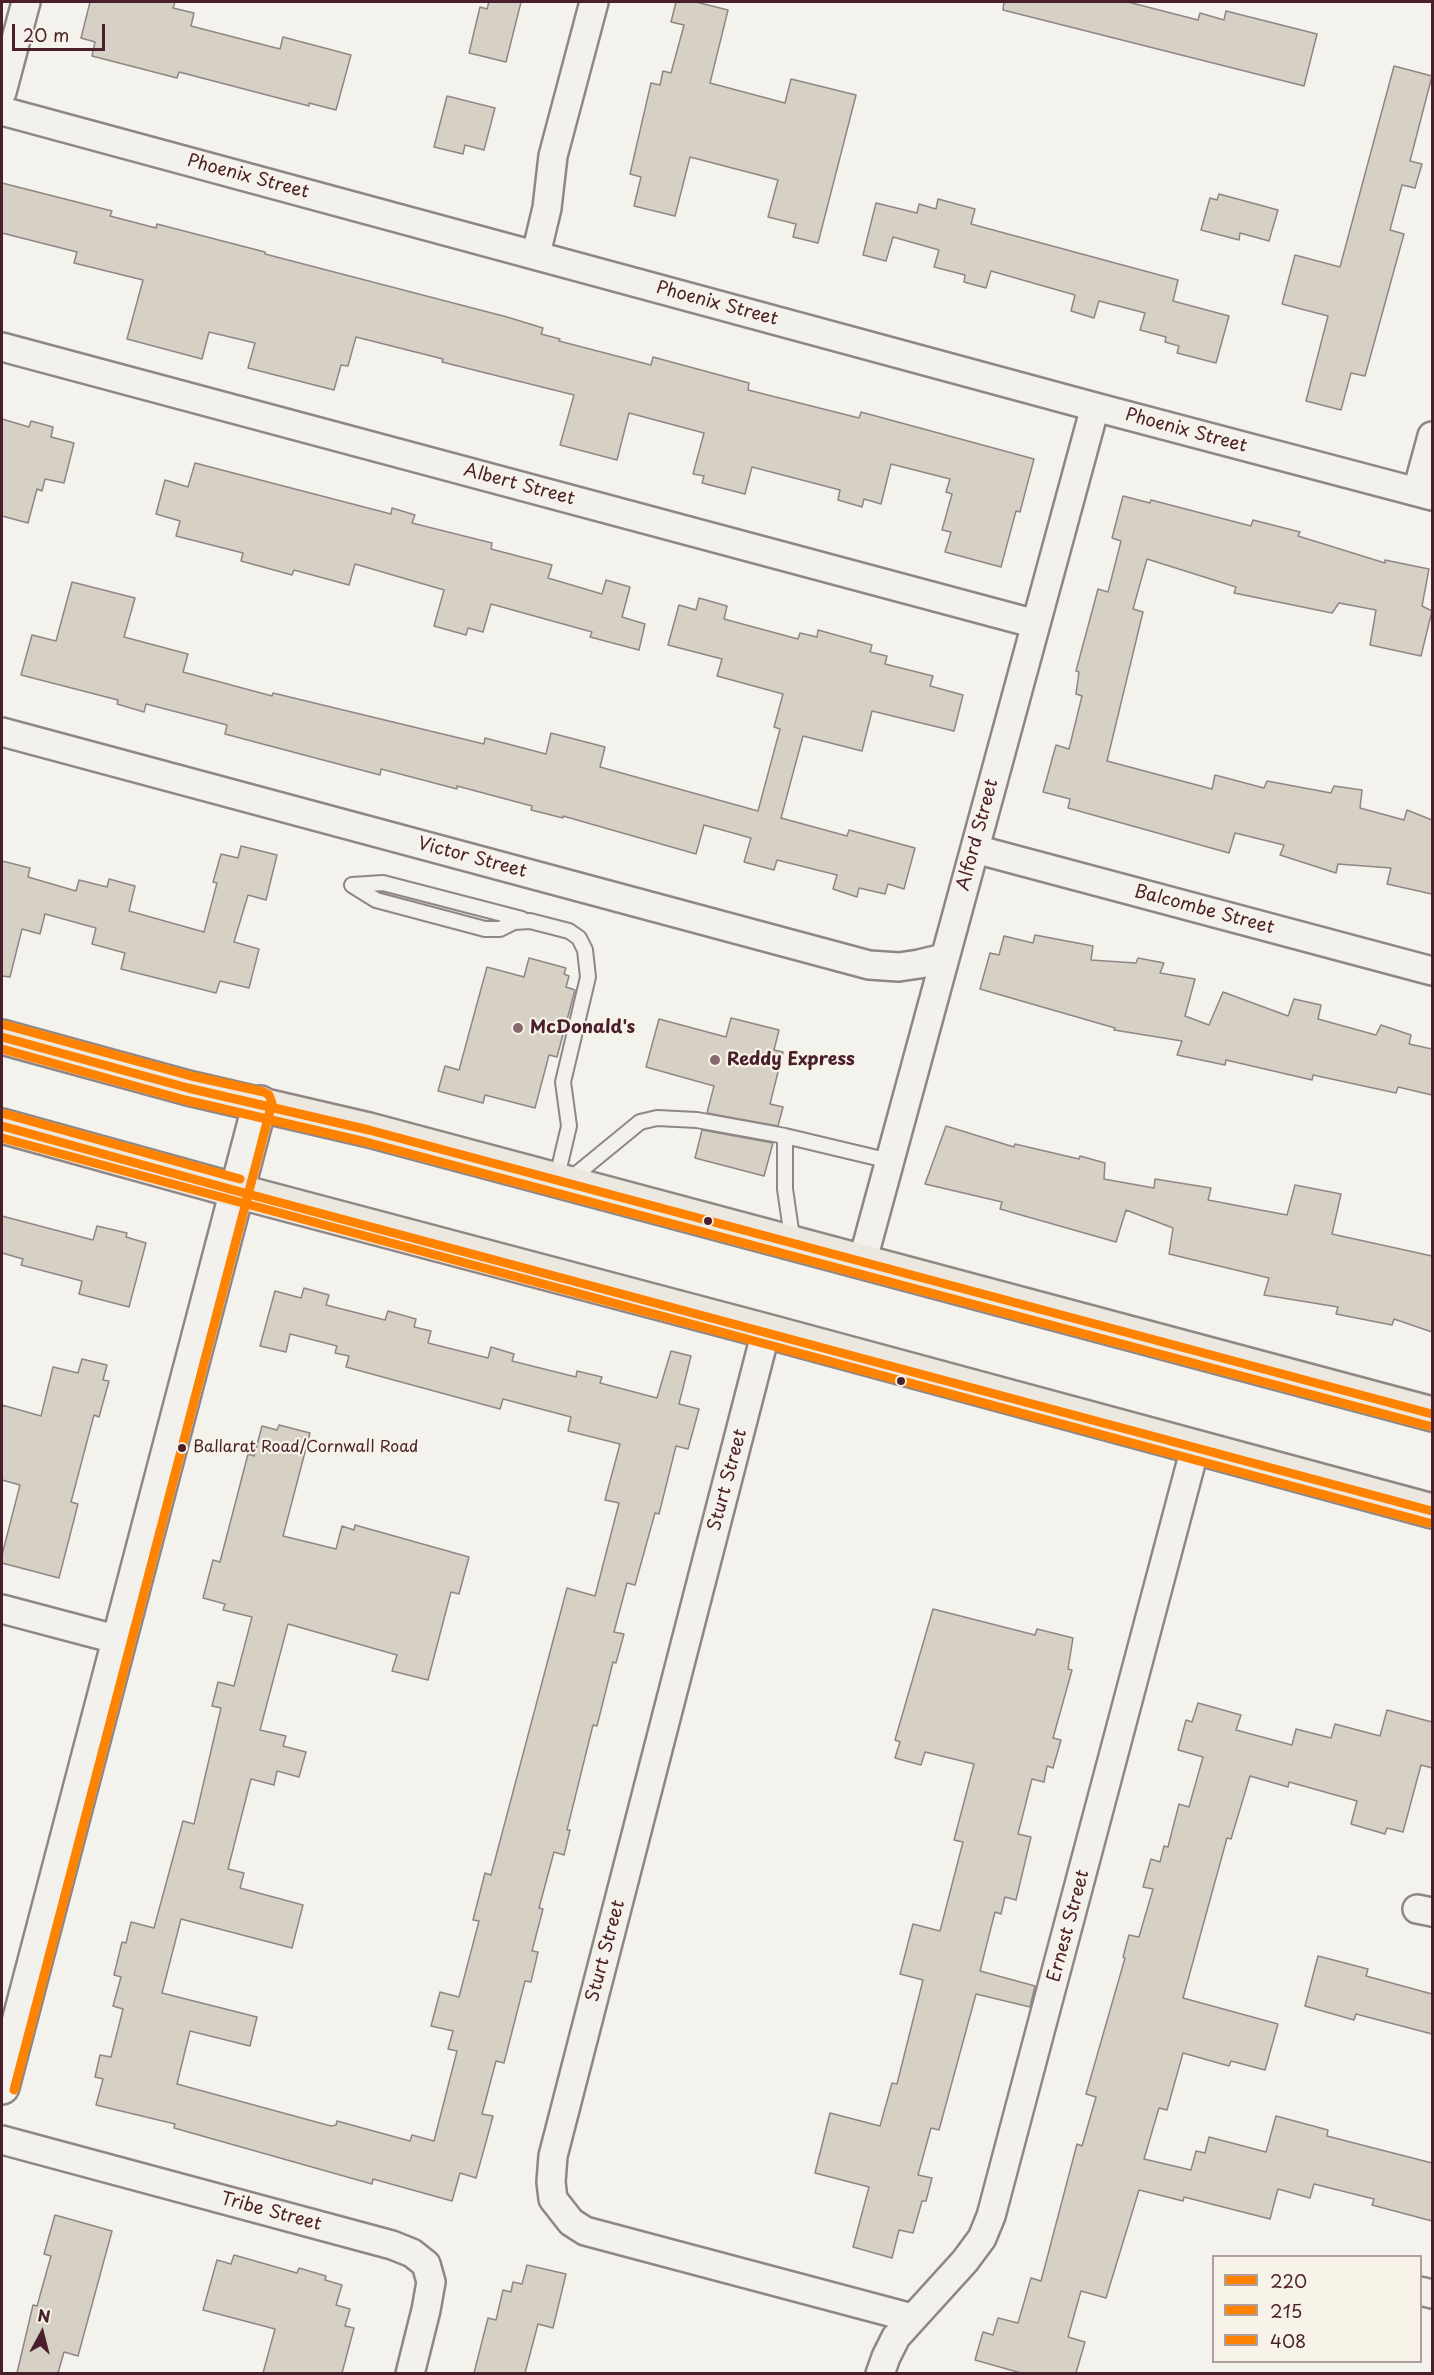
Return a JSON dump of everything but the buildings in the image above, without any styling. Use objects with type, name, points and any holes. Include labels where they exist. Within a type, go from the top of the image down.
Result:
[{"type":"highway","points":[[2,1037],[188,1088],[369,1130],[560,1183],[1432,1414]]},
{"type":"highway","points":[[2,1126],[237,1191],[1432,1510]]},
{"type":"street","points":[[2,92],[26,2]]},
{"type":"street","points":[[526,252],[547,208],[553,156],[594,2]]},
{"type":"street","name":"Phoenix Street","points":[[2,111],[1095,407],[1425,493]]},
{"type":"street","name":"Albert Street","points":[[2,347],[1036,624]]},
{"type":"street","name":"Alford Street","points":[[862,1263],[1095,407]]},
{"type":"street","points":[[1425,493],[1432,436]]},
{"type":"street","name":"Victor Street","points":[[2,732],[869,965],[899,967],[944,958]]},
{"type":"street","name":"Balcombe Street","points":[[975,849],[1432,971]]},
{"type":"street","points":[[2,2087],[260,1103]]},
{"type":"street","name":"Sturt Street","points":[[766,1331],[553,2156],[551,2182],[553,2199],[571,2222],[585,2231],[912,2318]]},
{"type":"street","name":"Ernest Street","points":[[880,2373],[896,2337],[965,2261],[982,2238],[991,2216],[1195,1448]]},
{"type":"street","points":[[2,1609],[119,1640]]},
{"type":"street","name":"Tribe Street","points":[[2,2140],[392,2245],[412,2253],[426,2264],[431,2282],[410,2373]]},
{"type":"lane","points":[[530,921],[514,921],[500,929],[485,929],[376,900],[352,885],[383,883],[569,931],[579,938],[585,950],[588,977],[563,1082],[569,1126],[560,1183]]},
{"type":"lane","points":[[560,1183],[639,1122],[647,1119],[697,1120],[785,1136],[890,1161]]},
{"type":"lane","points":[[785,1136],[785,1189],[793,1244]]},
{"type":"transit line","name":"408","points":[[5,1025],[191,1076],[264,1092],[269,1095],[272,1103],[14,2090]]},
{"type":"transit line","name":"220","points":[[2,1037],[188,1088],[369,1130],[1432,1414]]},
{"type":"transit line","name":"215","points":[[2,1049],[185,1100],[366,1142],[1429,1426]]},
{"type":"transit line","name":"408","points":[[5,1114],[240,1179]]},
{"type":"transit line","name":"220","points":[[2,1126],[1432,1511]]},
{"type":"transit line","name":"215","points":[[2,1138],[1429,1523]]},
{"type":"place","name":"McDonald's","points":[[518,1028]]},
{"type":"place","name":"Reddy Express","points":[[715,1060]]},
{"type":"place","name":"Ballarat Road/Cornwall Road","points":[[182,1448]]}]
